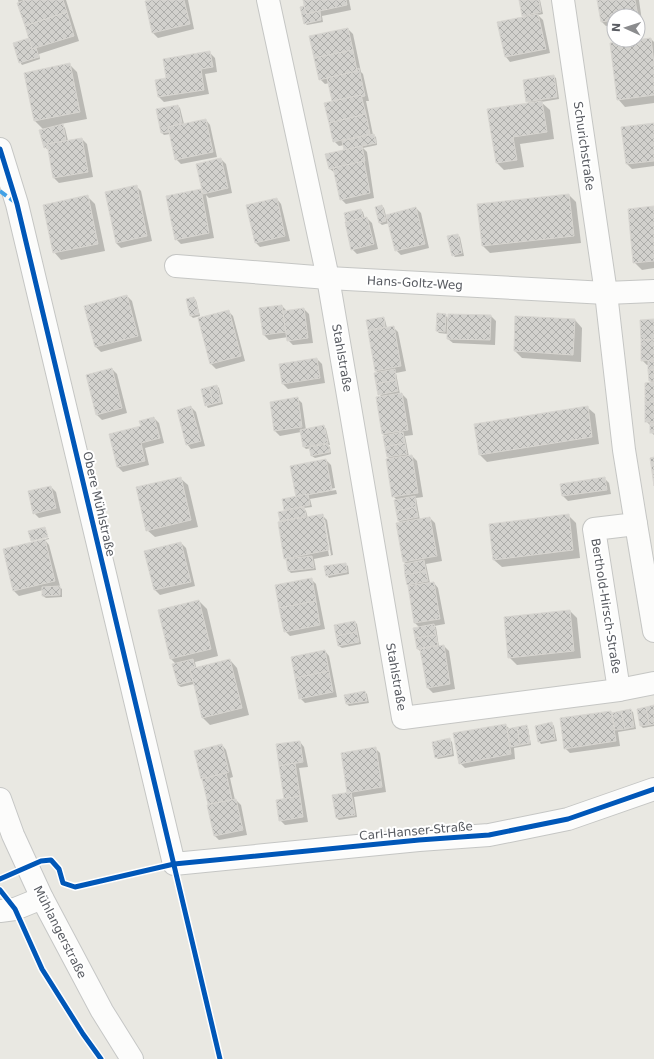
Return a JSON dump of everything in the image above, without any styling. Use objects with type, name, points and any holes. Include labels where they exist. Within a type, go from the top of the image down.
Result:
[{"type":"street","name":"Stahlstraße","points":[[268,0],[328,278],[403,718],[619,690]]},
{"type":"street","name":"Schurichstraße","points":[[563,0],[606,293]]},
{"type":"street","name":"Obere Mühlstraße","points":[[0,149],[9,206],[174,864]]},
{"type":"street","name":"Hans-Goltz-Weg","points":[[176,266],[328,278],[606,293],[654,291]]},
{"type":"street","points":[[606,293],[624,450],[654,631]]},
{"type":"street","name":"Berthold-Hirsch-Straße","points":[[636,524],[594,529],[619,690],[654,683]]},
{"type":"street","name":"Carl-Hanser-Straße","points":[[174,864],[419,840],[489,835],[568,819],[654,789]]},
{"type":"street","name":"Mühlangerstraße","points":[[0,799],[13,835],[42,898],[102,1011],[132,1059]]},
{"type":"street","points":[[0,911],[15,909],[42,898]]},
{"type":"building","points":[[25,0],[63,0],[67,12],[25,26],[17,3]]},
{"type":"building","points":[[184,0],[190,24],[152,33],[145,1]]},
{"type":"building","points":[[303,0],[346,0],[347,5],[306,14]]},
{"type":"building","points":[[519,0],[539,0],[541,12],[522,16]]},
{"type":"building","points":[[597,0],[635,0],[636,8],[606,8],[606,21],[601,22]]},
{"type":"building","points":[[304,6],[306,14],[320,11],[321,20],[304,24],[300,7]]},
{"type":"building","points":[[67,12],[74,36],[32,49],[25,26]]},
{"type":"building","points":[[538,14],[546,49],[505,57],[497,22]]},
{"type":"building","points":[[348,28],[353,50],[314,58],[309,36]]},
{"type":"building","points":[[29,38],[32,49],[36,48],[39,57],[19,63],[13,43]]},
{"type":"building","points":[[651,38],[654,64],[654,95],[617,100],[611,48],[646,48],[646,39]]},
{"type":"building","points":[[353,50],[357,71],[319,80],[314,58]]},
{"type":"building","points":[[210,51],[213,67],[201,69],[204,90],[158,97],[155,80],[166,78],[163,59]]},
{"type":"building","points":[[70,63],[80,112],[34,121],[24,73]]},
{"type":"building","points":[[359,68],[365,96],[361,97],[361,95],[332,101],[327,78],[357,71]]},
{"type":"building","points":[[554,75],[557,97],[526,102],[523,80]]},
{"type":"building","points":[[361,95],[366,114],[329,123],[324,103]]},
{"type":"building","points":[[542,101],[547,132],[513,137],[517,160],[496,163],[487,109]]},
{"type":"building","points":[[178,105],[182,123],[168,127],[169,132],[161,133],[156,109]]},
{"type":"building","points":[[366,114],[370,134],[333,142],[329,123]]},
{"type":"building","points":[[206,119],[213,152],[175,160],[168,127]]},
{"type":"building","points":[[654,123],[654,161],[626,164],[621,127]]},
{"type":"building","points":[[63,124],[66,141],[47,144],[47,147],[44,148],[39,130]]},
{"type":"building","points":[[374,134],[376,143],[344,150],[342,141]]},
{"type":"building","points":[[82,138],[88,172],[53,178],[47,144]]},
{"type":"building","points":[[362,146],[365,161],[329,169],[325,154]]},
{"type":"building","points":[[221,158],[228,188],[203,194],[196,164]]},
{"type":"building","points":[[364,161],[370,193],[340,200],[333,168]]},
{"type":"building","points":[[137,185],[147,236],[116,243],[105,192]]},
{"type":"building","points":[[201,189],[209,233],[175,240],[166,196]]},
{"type":"building","points":[[569,194],[574,236],[482,246],[477,204]]},
{"type":"building","points":[[88,195],[98,244],[53,253],[43,205]]},
{"type":"building","points":[[277,198],[285,236],[255,243],[246,205]]},
{"type":"building","points":[[382,205],[386,221],[379,223],[375,207]]},
{"type":"building","points":[[654,206],[654,261],[633,263],[628,209]]},
{"type":"building","points":[[416,207],[425,244],[395,251],[386,215]]},
{"type":"building","points":[[361,209],[363,218],[346,222],[344,213]]},
{"type":"building","points":[[367,217],[374,244],[351,250],[345,222]]},
{"type":"building","points":[[458,234],[462,253],[452,256],[447,236]]},
{"type":"building","points":[[127,295],[138,336],[95,347],[84,306]]},
{"type":"building","points":[[194,297],[199,314],[190,316],[186,299]]},
{"type":"building","points":[[282,305],[286,332],[263,335],[259,308]]},
{"type":"building","points":[[304,308],[308,338],[287,341],[283,311]]},
{"type":"building","points":[[229,310],[241,356],[210,364],[198,318]]},
{"type":"building","points":[[437,313],[446,314],[445,332],[436,331]]},
{"type":"building","points":[[448,314],[491,315],[490,340],[447,339]]},
{"type":"building","points":[[515,316],[575,319],[573,355],[514,351]]},
{"type":"building","points":[[384,317],[385,327],[368,330],[366,320]]},
{"type":"building","points":[[654,319],[654,340],[641,340],[640,320]]},
{"type":"building","points":[[394,326],[401,366],[375,371],[368,331]]},
{"type":"building","points":[[641,340],[654,340],[654,360],[641,361]]},
{"type":"building","points":[[317,358],[320,378],[282,384],[279,364]]},
{"type":"building","points":[[648,361],[654,361],[654,370],[648,370]]},
{"type":"building","points":[[112,368],[122,408],[96,415],[86,375]]},
{"type":"building","points":[[395,369],[396,380],[376,384],[374,373]]},
{"type":"building","points":[[648,370],[654,370],[654,381],[649,381]]},
{"type":"building","points":[[396,380],[398,391],[378,395],[376,384]]},
{"type":"building","points":[[654,382],[654,402],[645,402],[645,383]]},
{"type":"building","points":[[217,385],[221,402],[213,404],[209,387]]},
{"type":"building","points":[[209,387],[213,404],[205,406],[201,389]]},
{"type":"building","points":[[402,393],[408,430],[382,434],[376,397]]},
{"type":"building","points":[[298,397],[302,427],[274,431],[270,402]]},
{"type":"building","points":[[645,402],[654,402],[654,422],[645,422]]},
{"type":"building","points":[[191,406],[201,441],[186,445],[177,410]]},
{"type":"building","points":[[588,406],[592,437],[479,455],[474,424]]},
{"type":"building","points":[[154,417],[160,438],[141,443],[145,461],[117,467],[109,434],[141,426],[139,421]]},
{"type":"building","points":[[650,423],[654,423],[654,433],[650,433]]},
{"type":"building","points":[[324,425],[328,443],[303,447],[300,430]]},
{"type":"building","points":[[403,432],[405,443],[385,447],[383,436]]},
{"type":"building","points":[[405,443],[407,454],[387,457],[385,447]]},
{"type":"building","points":[[328,444],[330,452],[311,456],[309,447]]},
{"type":"building","points":[[412,455],[418,493],[392,497],[386,459]]},
{"type":"building","points":[[654,457],[654,486],[650,458]]},
{"type":"building","points":[[326,459],[332,490],[296,497],[290,466]]},
{"type":"building","points":[[181,477],[191,520],[146,531],[136,487]]},
{"type":"building","points":[[605,477],[607,490],[562,496],[560,484]]},
{"type":"building","points":[[51,486],[56,508],[33,514],[28,491]]},
{"type":"building","points":[[308,494],[310,505],[284,510],[282,499]]},
{"type":"building","points":[[415,496],[416,507],[396,511],[394,500]]},
{"type":"building","points":[[304,507],[306,516],[280,521],[278,512]]},
{"type":"building","points":[[416,507],[418,517],[398,521],[396,511]]},
{"type":"building","points":[[323,514],[329,550],[284,559],[278,522]]},
{"type":"building","points":[[569,514],[573,550],[493,560],[489,524]]},
{"type":"building","points":[[430,517],[437,556],[403,562],[396,523]]},
{"type":"building","points":[[45,527],[48,537],[31,541],[28,531]]},
{"type":"building","points":[[45,539],[55,581],[13,591],[3,549]]},
{"type":"building","points":[[181,542],[191,582],[154,590],[144,551]]},
{"type":"building","points":[[312,556],[314,568],[288,571],[286,559]]},
{"type":"building","points":[[424,560],[426,571],[405,575],[404,564]]},
{"type":"building","points":[[346,563],[347,572],[326,576],[324,566]]},
{"type":"building","points":[[426,571],[428,581],[407,585],[405,575]]},
{"type":"building","points":[[312,578],[316,601],[279,608],[275,585]]},
{"type":"building","points":[[434,582],[440,619],[414,623],[408,586]]},
{"type":"building","points":[[60,586],[60,595],[42,596],[42,587]]},
{"type":"building","points":[[199,600],[211,649],[170,659],[158,610]]},
{"type":"building","points":[[316,601],[320,625],[284,632],[279,608]]},
{"type":"building","points":[[570,610],[574,651],[508,658],[504,617]]},
{"type":"building","points":[[355,621],[357,632],[336,636],[334,625]]},
{"type":"building","points":[[434,624],[436,635],[415,638],[413,628]]},
{"type":"building","points":[[357,632],[359,642],[338,646],[336,636]]},
{"type":"building","points":[[436,635],[438,645],[417,649],[415,638]]},
{"type":"building","points":[[444,645],[450,684],[427,688],[420,649]]},
{"type":"building","points":[[325,650],[329,671],[295,678],[291,657]]},
{"type":"building","points":[[193,659],[195,668],[190,669],[193,681],[178,685],[172,664]]},
{"type":"building","points":[[230,659],[242,708],[202,718],[190,669]]},
{"type":"building","points":[[329,671],[333,692],[299,699],[295,678]]},
{"type":"building","points":[[365,691],[367,701],[346,704],[344,695]]},
{"type":"building","points":[[654,705],[654,724],[649,725],[646,707]]},
{"type":"building","points":[[646,707],[649,725],[640,726],[637,709]]},
{"type":"building","points":[[631,709],[634,727],[625,729],[621,711]]},
{"type":"building","points":[[611,711],[616,741],[564,749],[560,718]]},
{"type":"building","points":[[621,711],[625,729],[615,730],[612,713]]},
{"type":"building","points":[[552,722],[555,739],[538,742],[535,726]]},
{"type":"building","points":[[506,724],[511,754],[459,764],[453,733]]},
{"type":"building","points":[[527,725],[530,743],[520,745],[517,727]]},
{"type":"building","points":[[517,727],[520,745],[511,747],[507,729]]},
{"type":"building","points":[[450,738],[452,754],[435,758],[432,742]]},
{"type":"building","points":[[300,741],[303,762],[279,766],[276,744]]},
{"type":"building","points":[[222,744],[229,772],[201,779],[194,751]]},
{"type":"building","points":[[376,747],[382,787],[347,793],[341,753]]},
{"type":"building","points":[[295,763],[300,796],[284,799],[279,766]]},
{"type":"building","points":[[226,773],[232,800],[208,804],[202,779]]},
{"type":"building","points":[[351,792],[355,815],[336,818],[332,795]]},
{"type":"building","points":[[300,796],[303,817],[279,821],[276,800]]},
{"type":"building","points":[[236,799],[243,830],[214,836],[207,805]]},
{"type":"marked path","points":[[0,191],[16,203]]},
{"type":"cycle path","points":[[0,149],[17,204],[220,1059]]},
{"type":"cycle path","points":[[0,879],[41,861],[51,860],[59,869],[63,883],[75,887],[174,864],[419,840],[489,835],[568,819],[654,789]]},
{"type":"cycle path","points":[[0,890],[15,909],[42,969],[83,1034],[101,1059]]}]
